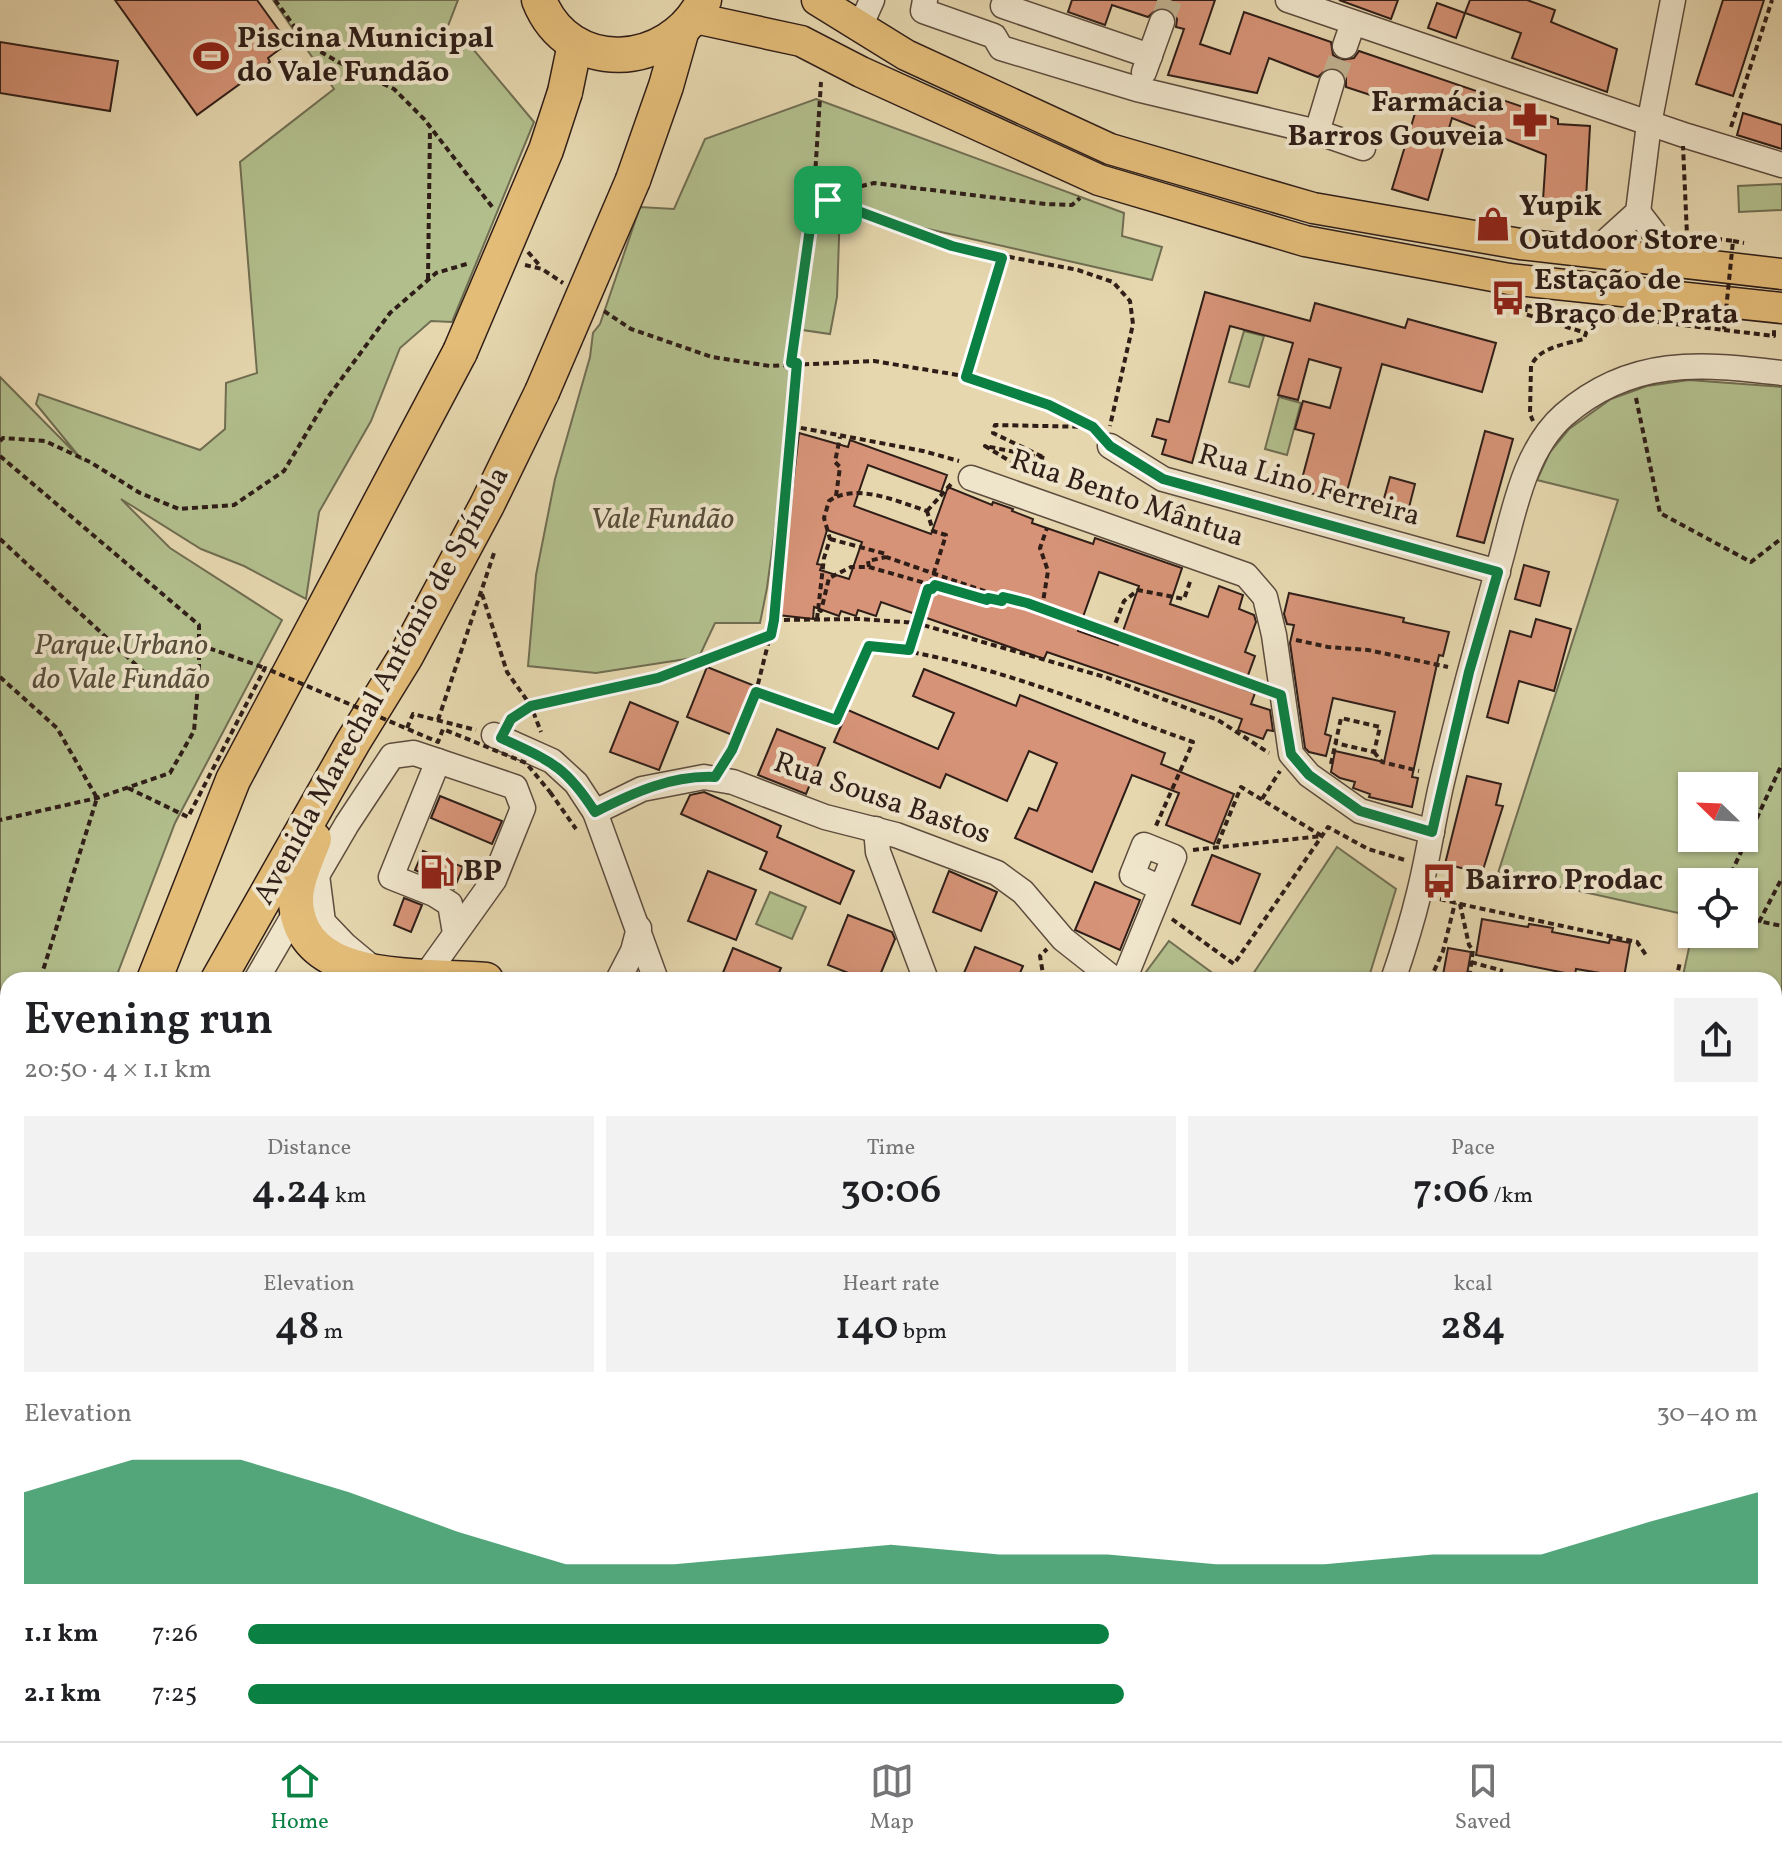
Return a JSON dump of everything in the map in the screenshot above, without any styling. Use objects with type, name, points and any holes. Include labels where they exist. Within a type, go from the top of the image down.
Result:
[{"type":"highway","points":[[539,0],[546,16],[575,44],[611,55],[649,52],[694,17]]},
{"type":"highway","name":"Avenida Marechal António de Spínola","points":[[223,972],[353,742],[406,656],[473,532],[542,392],[633,180],[694,17]]},
{"type":"highway","points":[[157,972],[233,780],[460,352],[546,150],[565,92],[575,44]]},
{"type":"highway","points":[[353,742],[300,875],[296,910],[307,940],[333,960],[374,972]]},
{"type":"main road","points":[[817,0],[866,14],[906,55],[1110,149],[1313,208],[1520,244],[1782,274]]},
{"type":"main road","points":[[694,17],[801,41],[861,72],[1099,180],[1305,241],[1509,279],[1782,308]]},
{"type":"street","points":[[925,0],[923,11],[994,36],[1001,48],[1137,89],[1317,132],[1363,148]]},
{"type":"street","points":[[1288,0],[1649,124],[1782,165]]},
{"type":"street","points":[[1593,253],[1638,212],[1649,124],[1673,0]]},
{"type":"street","points":[[994,36],[1004,3],[1150,56]]},
{"type":"street","points":[[1137,89],[1162,22]]},
{"type":"street","points":[[1345,46],[1353,23]]},
{"type":"street","points":[[1317,132],[1332,82]]},
{"type":"street","points":[[1638,212],[1677,263]]},
{"type":"street","points":[[1395,972],[1419,893],[1469,672],[1518,500],[1542,441],[1553,426],[1574,408],[1604,389],[1659,368],[1691,365],[1782,373]]},
{"type":"street","name":"Rua Lino Ferreira","points":[[1106,442],[1163,479],[1498,572]]},
{"type":"street","name":"Rua Bento Mântua","points":[[971,478],[1246,575],[1265,597],[1274,635],[1291,754],[1309,775],[1360,811],[1432,832]]},
{"type":"street","points":[[497,736],[552,761],[576,783],[595,812],[653,972]]},
{"type":"street","points":[[261,972],[347,824],[392,756],[414,753],[515,787],[523,808],[494,880],[428,972]]},
{"type":"street","points":[[438,761],[391,877],[434,894],[450,904],[455,933]]},
{"type":"street","name":"Rua Sousa Bastos","points":[[595,812],[642,789],[693,778],[715,777],[748,786],[825,817],[876,829],[944,851],[997,873],[1023,892],[1059,935],[1105,972]]},
{"type":"street","points":[[876,829],[878,852],[923,972]]},
{"type":"street","points":[[1127,972],[1158,897],[1132,875],[1144,845],[1175,855]]},
{"type":"street","points":[[317,875],[323,922],[379,972]]},
{"type":"street","points":[[622,972],[633,951],[639,928]]},
{"type":"path","points":[[275,0],[307,44],[394,89],[430,127],[498,214]]},
{"type":"path","points":[[1724,148],[1772,0]]},
{"type":"path","points":[[715,777],[732,750],[756,692],[774,620],[794,363],[813,207],[821,82]]},
{"type":"path","points":[[428,279],[430,127]]},
{"type":"path","points":[[1683,146],[1687,235],[1733,241],[1724,330]]},
{"type":"path","points":[[813,207],[850,189],[874,183],[1046,204],[1072,205],[1085,193]]},
{"type":"path","points":[[828,200],[952,246],[1002,258],[1053,265],[1113,282],[1130,301],[1133,324],[1106,442]]},
{"type":"path","points":[[524,247],[542,269],[568,286]]},
{"type":"path","points":[[966,377],[1002,258]]},
{"type":"path","points":[[0,441],[3,438],[45,441],[90,462],[140,493],[179,509],[234,505],[284,471],[328,397],[390,313],[436,273],[476,261]]},
{"type":"path","points":[[516,263],[542,269]]},
{"type":"path","points":[[593,303],[631,329],[712,357],[770,366],[874,361],[966,377],[1049,405],[1093,427],[1106,442]]},
{"type":"path","points":[[1542,441],[1530,414],[1531,366],[1534,358],[1545,351],[1584,339],[1586,333],[1525,314],[1526,306],[1768,335]]},
{"type":"path","points":[[1632,376],[1660,513],[1751,562],[1782,538]]},
{"type":"path","points":[[1041,608],[1048,571],[1040,548],[1055,506],[1039,477],[985,446],[1045,458],[993,433],[995,425],[1093,427]]},
{"type":"path","points":[[791,426],[923,451],[964,463],[959,474],[971,478]]},
{"type":"path","points":[[836,496],[840,467],[835,462],[840,437]]},
{"type":"path","points":[[0,456],[199,625],[200,645],[194,731],[170,773],[97,798],[0,820]]},
{"type":"path","points":[[817,619],[824,558],[830,539],[824,518],[829,501],[845,493],[874,494],[927,511]]},
{"type":"path","points":[[927,511],[943,493]]},
{"type":"path","points":[[909,650],[946,535],[933,531],[927,511]]},
{"type":"path","points":[[0,539],[148,676],[168,680],[199,673]]},
{"type":"path","points":[[830,539],[872,548],[886,554],[886,557]]},
{"type":"path","points":[[438,720],[499,541]]},
{"type":"path","points":[[869,567],[868,561],[886,557],[1041,608],[1281,695]]},
{"type":"path","points":[[1112,633],[1124,601],[1138,590],[1184,599],[1198,558]]},
{"type":"path","points":[[818,609],[821,611],[829,578],[851,567],[869,567],[925,583],[928,589]]},
{"type":"path","points":[[928,589],[935,585],[987,600],[1002,601],[1003,597]]},
{"type":"path","points":[[481,592],[507,672],[531,706],[552,761]]},
{"type":"path","points":[[774,620],[916,623],[1119,682],[1218,720],[1272,754]]},
{"type":"path","points":[[407,728],[413,714],[497,736],[511,719],[531,706],[658,678],[771,635]]},
{"type":"path","points":[[1274,635],[1328,647],[1368,650],[1469,672]]},
{"type":"path","points":[[200,645],[265,668],[438,742],[443,729],[526,763],[571,819],[581,839]]},
{"type":"path","points":[[756,692],[836,720],[869,646],[909,650],[1029,684],[1193,742],[1153,831],[1175,855],[1322,836]]},
{"type":"path","points":[[128,788],[188,817],[265,668]]},
{"type":"path","points":[[0,677],[57,728],[97,798],[43,972]]},
{"type":"path","points":[[1374,752],[1380,727],[1341,718],[1335,743],[1374,752],[1382,762],[1419,771]]},
{"type":"path","points":[[1262,799],[1285,763]]},
{"type":"path","points":[[1734,868],[1782,764]]},
{"type":"path","points":[[1216,848],[1241,787],[1322,836]]},
{"type":"path","points":[[1158,897],[1234,964],[1328,827],[1368,849],[1398,858]]},
{"type":"path","points":[[1782,878],[1759,922],[1782,926]]},
{"type":"path","points":[[1433,897],[1637,942],[1646,955]]},
{"type":"path","points":[[1457,903],[1473,950],[1470,972]]},
{"type":"path","points":[[1434,972],[1457,903]]},
{"type":"path","points":[[1043,972],[1040,956],[1059,935]]},
{"type":"path","points":[[1471,962],[1503,971]]},
{"type":"path","points":[[1678,972],[1680,962]]},
{"type":"green space","name":"Parque Urbano do Vale Fundão","points":[[273,0],[458,0],[441,44],[446,39],[473,49],[534,122],[452,322],[431,321],[400,348],[371,421],[319,512],[306,599],[244,566],[201,549],[121,499],[170,548],[282,620],[175,823],[118,972],[0,972],[0,377],[82,460],[36,404],[39,394],[200,450],[225,429],[226,383],[257,373],[240,162],[334,89]]},
{"type":"green space","name":"Vale Fundão","points":[[816,99],[1124,213],[1122,236],[1162,247],[1152,280],[840,209],[837,297],[830,334],[802,330],[760,623],[715,623],[699,657],[596,673],[528,666],[536,575],[555,479],[590,357],[593,333],[600,324],[640,207],[674,209],[705,139]]},
{"type":"green space","points":[[1782,184],[1782,210],[1739,212],[1738,186]]},
{"type":"green space","points":[[1244,331],[1264,336],[1249,387],[1229,382]]},
{"type":"green space","points":[[1689,380],[1782,387],[1782,972],[1684,972],[1689,948],[1758,948],[1758,868],[1678,868],[1678,913],[1498,873],[1618,500],[1537,480],[1550,452],[1569,429],[1611,399],[1647,386]]},
{"type":"green space","points":[[1279,397],[1301,403],[1287,455],[1265,449]]},
{"type":"green space","points":[[1337,847],[1396,889],[1370,972],[1254,972]]},
{"type":"green space","points":[[770,892],[806,907],[792,939],[756,924]]},
{"type":"green space","points":[[1169,941],[1211,972],[1146,972]]},
{"type":"building","name":"Piscina Municipal do Vale Fundão","points":[[115,0],[257,0],[288,43],[268,58],[270,62],[197,115]]},
{"type":"building","points":[[1072,0],[1215,0],[1200,44],[1230,54],[1244,12],[1331,42],[1333,55],[1341,60],[1354,58],[1359,51],[1558,119],[1558,124],[1590,126],[1585,217],[1542,215],[1546,155],[1452,118],[1428,200],[1392,189],[1416,110],[1346,87],[1346,78],[1337,68],[1328,68],[1318,77],[1269,58],[1257,93],[1168,75],[1184,29],[1176,27],[1177,19],[1173,12],[1159,7],[1148,17],[1112,5],[1105,25],[1068,12]]},
{"type":"building","points":[[1339,0],[1398,0],[1391,19]]},
{"type":"building","points":[[1470,0],[1527,0],[1555,10],[1551,22],[1617,49],[1607,92],[1512,58],[1521,33],[1465,13]]},
{"type":"building","points":[[1723,0],[1764,0],[1733,96],[1696,84]]},
{"type":"building","points":[[1437,3],[1465,13],[1456,38],[1428,28]]},
{"type":"building","points":[[0,42],[118,61],[110,111],[0,93]]},
{"type":"building","points":[[1743,113],[1782,125],[1782,149],[1737,135]]},
{"type":"building","points":[[1205,292],[1310,321],[1315,303],[1405,328],[1408,319],[1496,343],[1482,392],[1382,364],[1344,502],[1299,490],[1314,434],[1295,429],[1303,401],[1330,408],[1341,368],[1309,359],[1298,400],[1278,395],[1293,343],[1230,326],[1192,463],[1162,454],[1166,440],[1152,436],[1157,419],[1169,422]]},
{"type":"building","points":[[1485,431],[1513,439],[1484,543],[1457,536]]},
{"type":"building","points":[[799,433],[848,447],[850,440],[947,475],[941,492],[868,465],[854,506],[931,534],[948,487],[992,505],[993,502],[1013,509],[1033,519],[1032,523],[1093,544],[1095,538],[1182,568],[1170,604],[1208,617],[1219,586],[1243,595],[1239,609],[1254,615],[1256,622],[1245,652],[1255,656],[1243,689],[1255,693],[1251,704],[1270,710],[1273,731],[1267,730],[1263,739],[1238,730],[1242,719],[1047,652],[1044,659],[881,602],[876,616],[858,610],[856,616],[841,611],[839,616],[814,607],[813,619],[778,615]],"holes":[[[827,530],[862,542],[849,579],[820,570],[822,565],[817,564]],[[1099,572],[1139,586],[1118,645],[1078,631]]]},
{"type":"building","points":[[1390,477],[1415,484],[1405,523],[1386,518],[1387,511],[1381,509]]},
{"type":"building","points":[[1524,565],[1549,572],[1540,606],[1515,599]]},
{"type":"building","points":[[1289,593],[1404,618],[1403,622],[1449,632],[1443,656],[1439,655],[1412,777],[1418,778],[1412,807],[1369,797],[1370,794],[1353,788],[1355,782],[1331,772],[1335,751],[1384,762],[1395,712],[1333,698],[1325,734],[1331,736],[1326,756],[1305,748],[1290,643],[1294,625],[1287,624],[1284,614]]},
{"type":"building","points":[[1536,619],[1571,629],[1554,691],[1519,681],[1508,723],[1487,717],[1510,631],[1531,637]]},
{"type":"building","points":[[707,667],[755,686],[735,736],[687,717]]},
{"type":"building","points":[[924,669],[1016,706],[1020,695],[1165,753],[1161,764],[1234,794],[1214,844],[1166,825],[1179,793],[1132,775],[1092,872],[1015,838],[1029,808],[1037,811],[1057,763],[1029,751],[1007,801],[946,774],[940,788],[834,742],[848,710],[938,749],[954,713],[913,696]]},
{"type":"building","points":[[630,702],[678,722],[659,770],[610,752]]},
{"type":"building","points":[[777,729],[825,748],[806,794],[758,775]]},
{"type":"building","points":[[1467,776],[1501,784],[1496,805],[1503,806],[1482,873],[1445,864]]},
{"type":"building","points":[[704,792],[781,826],[777,837],[854,871],[840,904],[760,869],[767,852],[681,814],[690,795]]},
{"type":"building","points":[[440,796],[502,821],[492,844],[431,818]]},
{"type":"building","points":[[423,851],[463,867],[454,889],[415,870]]},
{"type":"building","points":[[1212,855],[1260,874],[1240,924],[1192,905]]},
{"type":"building","points":[[708,871],[756,890],[736,940],[688,921]]},
{"type":"building","points":[[949,871],[997,892],[981,931],[933,912]]},
{"type":"building","points":[[1095,882],[1140,900],[1120,950],[1075,930]]},
{"type":"building","points":[[404,898],[422,905],[411,932],[394,925]]},
{"type":"building","points":[[848,915],[892,932],[895,939],[881,972],[846,972],[828,965]]},
{"type":"building","points":[[1482,919],[1553,928],[1552,932],[1609,943],[1610,939],[1630,943],[1625,972],[1576,969],[1576,972],[1560,972],[1476,955]]},
{"type":"building","points":[[975,947],[1023,966],[1020,972],[964,972]]},
{"type":"building","points":[[733,948],[781,968],[779,972],[723,972]]},
{"type":"building","points":[[1448,948],[1471,952],[1467,972],[1444,972]]},
{"type":"tunnel","points":[[1162,22],[1170,0]]},
{"type":"tunnel","points":[[1332,82],[1345,46]]},
{"type":"place","name":"Piscina Municipal do Vale Fundão","points":[[211,56]]},
{"type":"place","name":"Farmácia Barros Gouveia","points":[[1530,120]]},
{"type":"place","name":"Yupik Outdoor Store","points":[[1493,224]]},
{"type":"place","name":"Estação de Braço de Prata","points":[[1508,298]]},
{"type":"place","name":"BP","points":[[437,872]]},
{"type":"place","name":"Bairro Prodac","points":[[1439,881]]},
{"type":"route","points":[[828,200],[952,246],[1002,258],[966,377],[1049,405],[1093,427],[1110,446],[1163,479],[1498,572],[1469,672],[1432,832],[1360,811],[1309,775],[1291,754],[1281,695],[1027,603],[1003,597],[1002,601],[987,600],[935,585],[928,589],[909,650],[869,646],[836,720],[756,692],[732,750],[715,777],[693,778],[642,789],[595,812],[576,783],[552,761],[501,738],[511,719],[531,706],[658,678],[771,635],[797,363],[791,363],[813,207],[828,200]]}]
